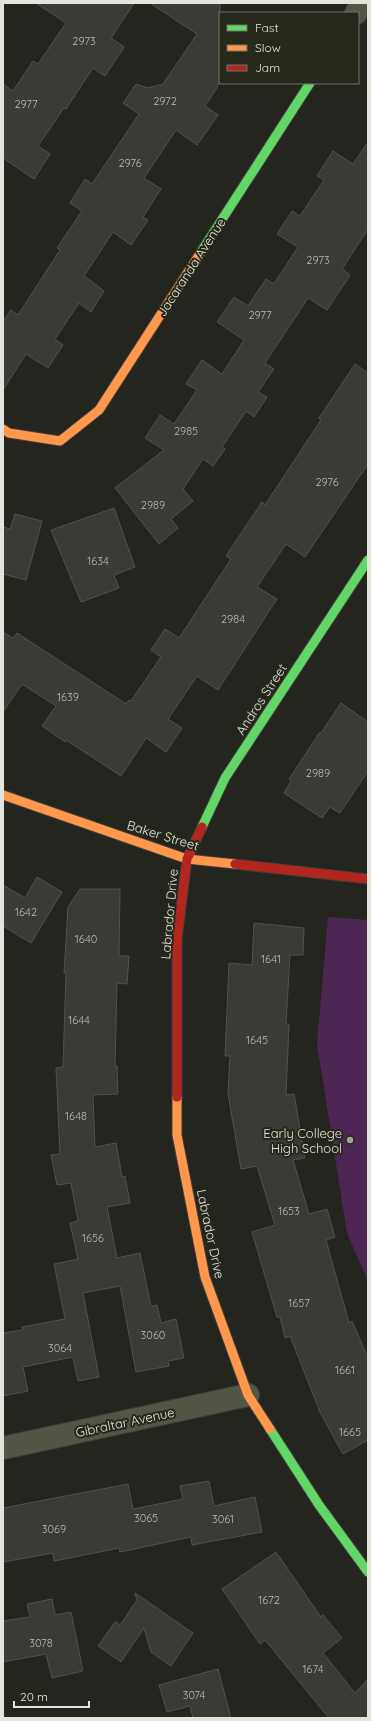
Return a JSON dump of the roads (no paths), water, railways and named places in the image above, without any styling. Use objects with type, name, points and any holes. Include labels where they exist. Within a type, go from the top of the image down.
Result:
[{"type":"street","points":[[357,12],[362,3]]},
{"type":"street","name":"Jacaranda Avenue","points":[[3,429],[9,433],[60,441],[99,410],[309,84]]},
{"type":"street","name":"Andros Street","points":[[187,859],[225,778],[368,560]]},
{"type":"street","name":"Baker Street","points":[[3,795],[187,859],[368,879]]},
{"type":"street","name":"Labrador Drive","points":[[187,859],[177,939],[177,1135],[205,1277],[248,1395],[319,1505],[368,1572]]},
{"type":"street","name":"Gibraltar Avenue","points":[[3,1448],[248,1395]]},
{"type":"place","name":"Early College High School","points":[[350,1140]]}]
